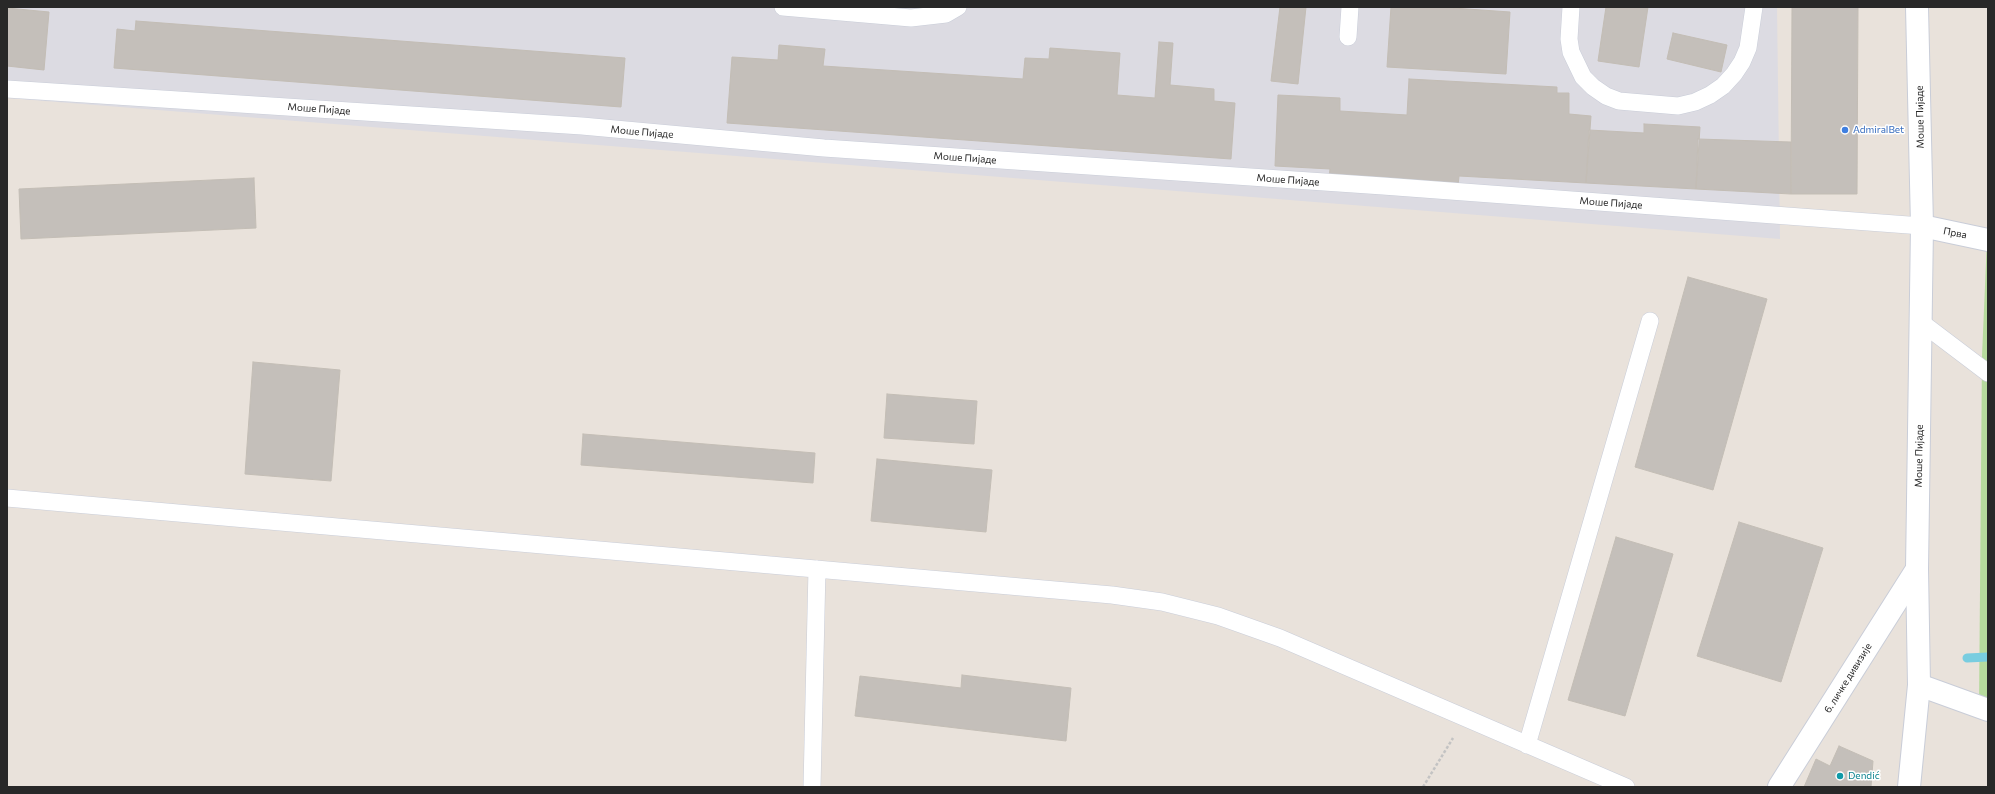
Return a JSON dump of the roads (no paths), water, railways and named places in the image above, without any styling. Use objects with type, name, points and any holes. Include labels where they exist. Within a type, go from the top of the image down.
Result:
[{"type":"street","name":"Моше Пијаде","points":[[1909,787],[1919,685],[1917,569],[1922,323],[1922,226],[1917,7]]},
{"type":"street","name":"Прва","points":[[1922,226],[1988,240]]},
{"type":"street","name":"6. личке дивизије","points":[[1779,787],[1917,569]]},
{"type":"street","points":[[1919,685],[1988,710]]},
{"type":"lane","points":[[782,7],[911,18],[946,14],[958,7]]},
{"type":"lane","points":[[1348,37],[1350,7]]},
{"type":"lane","points":[[1571,7],[1569,39],[1571,52],[1583,77],[1593,88],[1606,96],[1619,101],[1678,106],[1695,102],[1710,95],[1723,86],[1734,74],[1742,62],[1748,48],[1754,7]]},
{"type":"lane","name":"Моше Пијаде","points":[[7,89],[582,126],[824,148],[1382,186],[1922,226]]},
{"type":"lane","points":[[1527,745],[1650,321]]},
{"type":"lane","points":[[1922,323],[1988,373]]},
{"type":"lane","points":[[7,498],[1112,595],[1162,602],[1218,616],[1280,638],[1626,787]]},
{"type":"lane","points":[[812,787],[817,569]]},
{"type":"waterway","points":[[1967,658],[1988,657]]},
{"type":"place","name":"AdmiralBet","points":[[1845,130]]},
{"type":"place","name":"Dendić","points":[[1840,776]]}]
